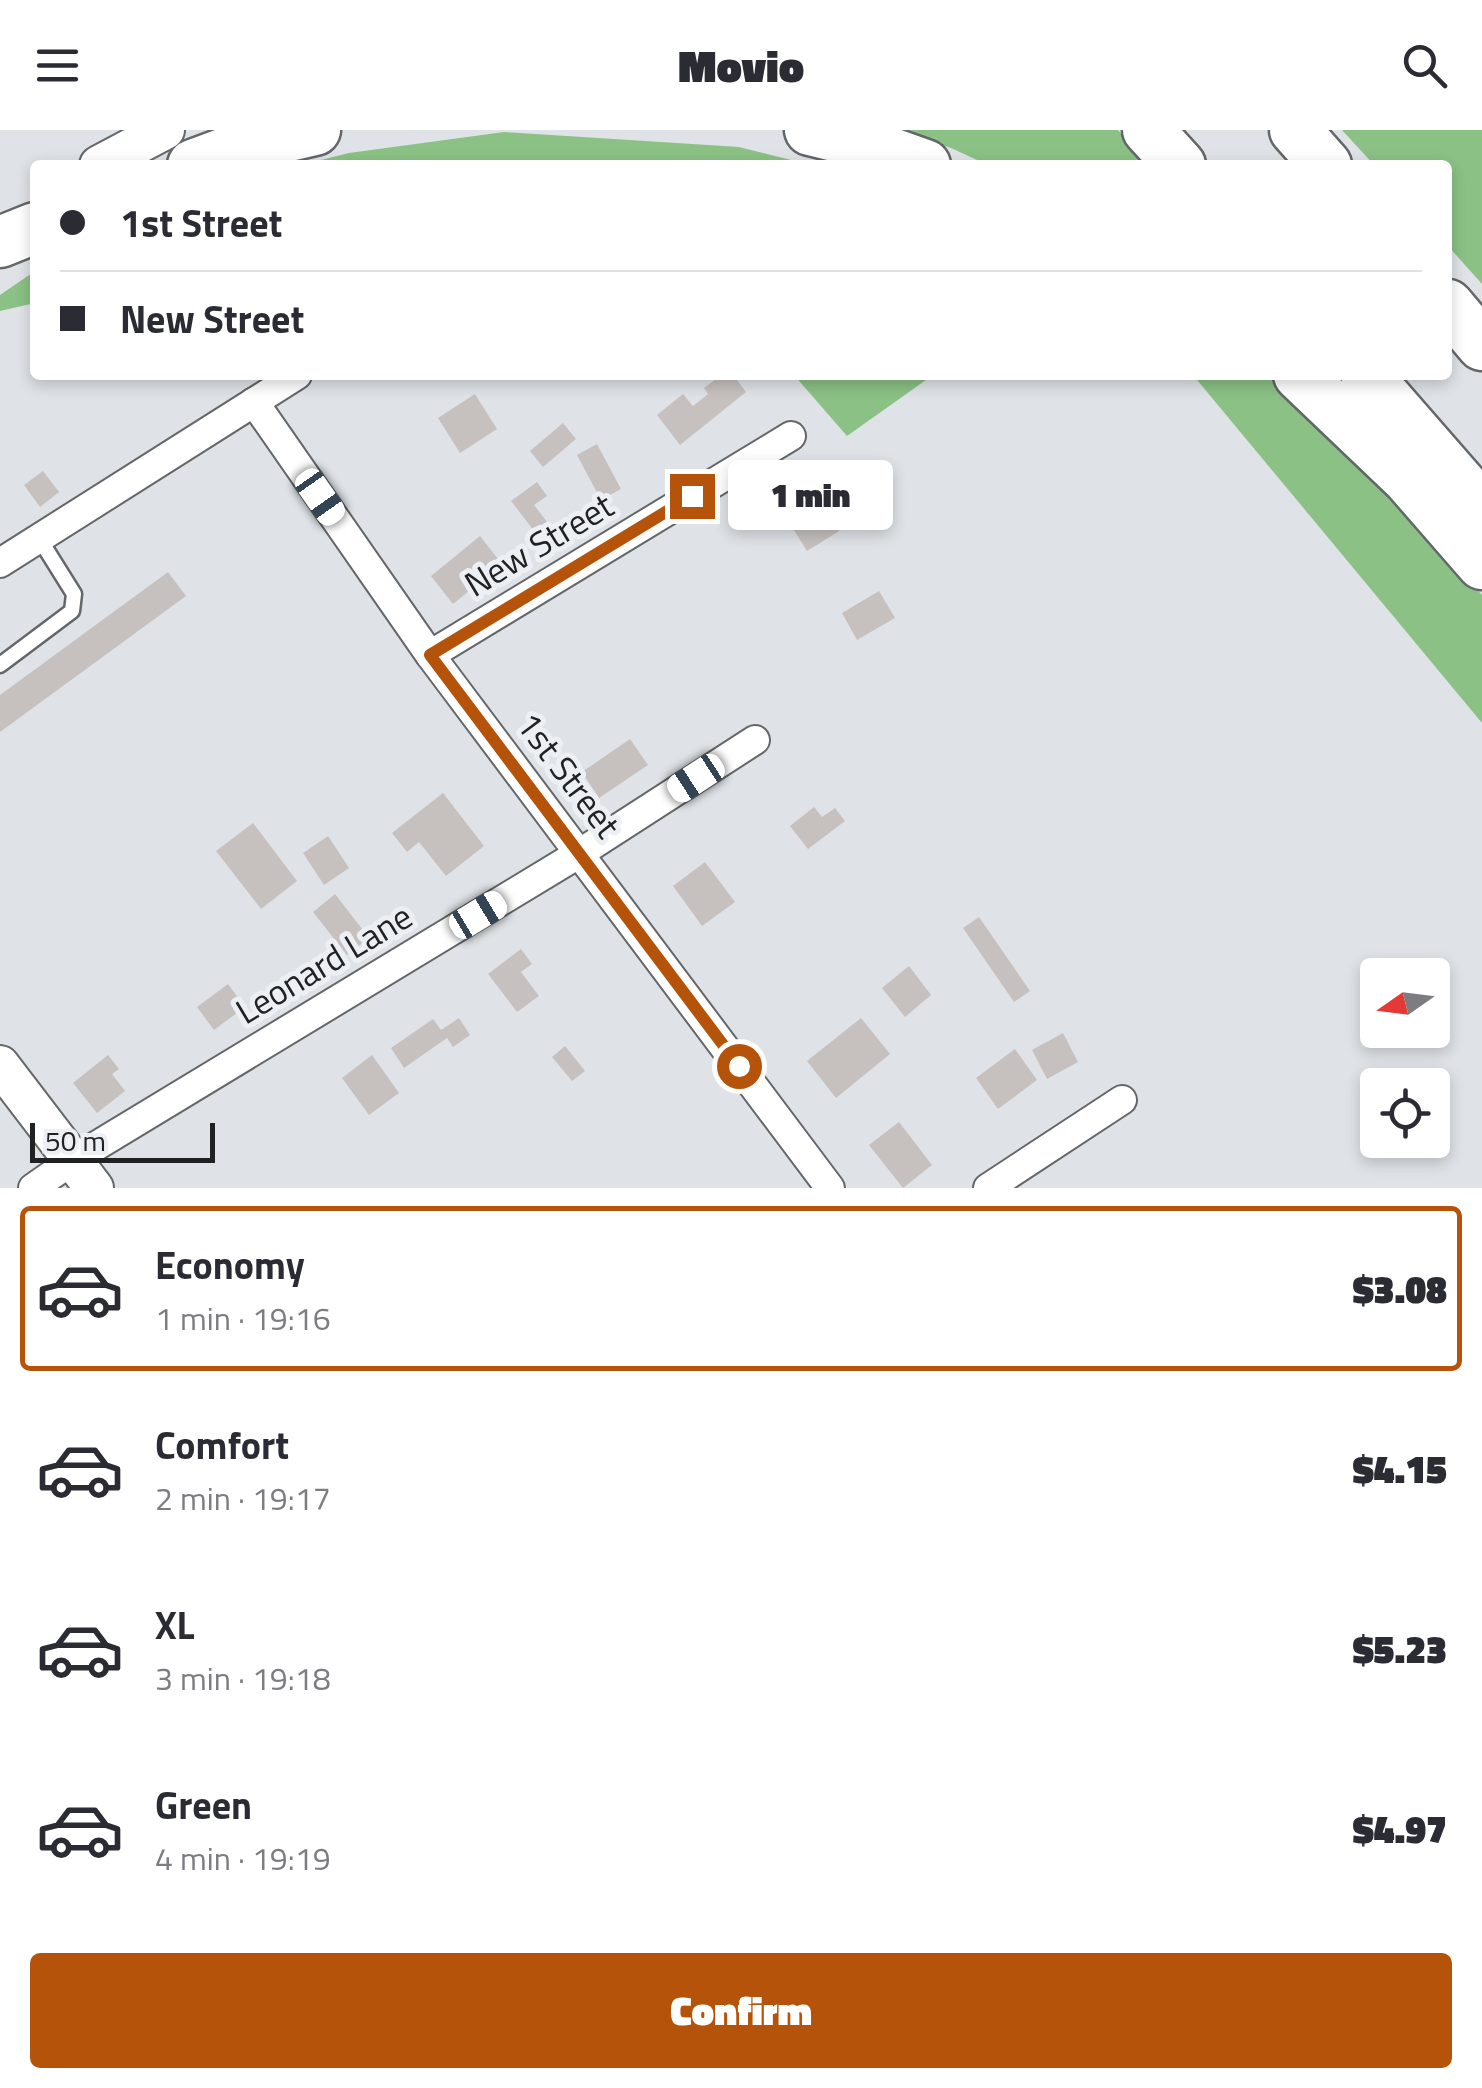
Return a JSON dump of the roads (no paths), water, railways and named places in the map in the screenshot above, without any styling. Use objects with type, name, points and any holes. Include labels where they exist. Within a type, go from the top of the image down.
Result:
[{"type":"highway","points":[[206,160],[241,147],[315,130]]},
{"type":"highway","points":[[810,130],[911,160]]},
{"type":"highway","points":[[1148,130],[1175,160]]},
{"type":"highway","points":[[1188,130],[1214,160]]},
{"type":"highway","points":[[1296,130],[1322,160]]},
{"type":"highway","points":[[0,242],[30,230]]},
{"type":"highway","points":[[1452,310],[1482,344]]},
{"type":"highway","points":[[1304,380],[1408,479],[1482,564]]},
{"type":"highway","points":[[1370,380],[1482,508]]},
{"type":"highway","points":[[1405,380],[1482,468]]},
{"type":"main road","points":[[109,160],[165,130]]},
{"type":"main road","points":[[0,224],[30,207]]},
{"type":"main road","points":[[0,1065],[84,1174]]},
{"type":"street","points":[[0,564],[289,380]]},
{"type":"street","name":"1st Street","points":[[254,402],[430,655],[830,1188]]},
{"type":"street","name":"New Street","points":[[430,655],[791,436]]},
{"type":"street","name":"Leonard Lane","points":[[33,1188],[84,1174],[755,740]]},
{"type":"street","points":[[988,1188],[1122,1100]]},
{"type":"lane","points":[[0,664],[72,611],[74,594],[40,538]]}]
